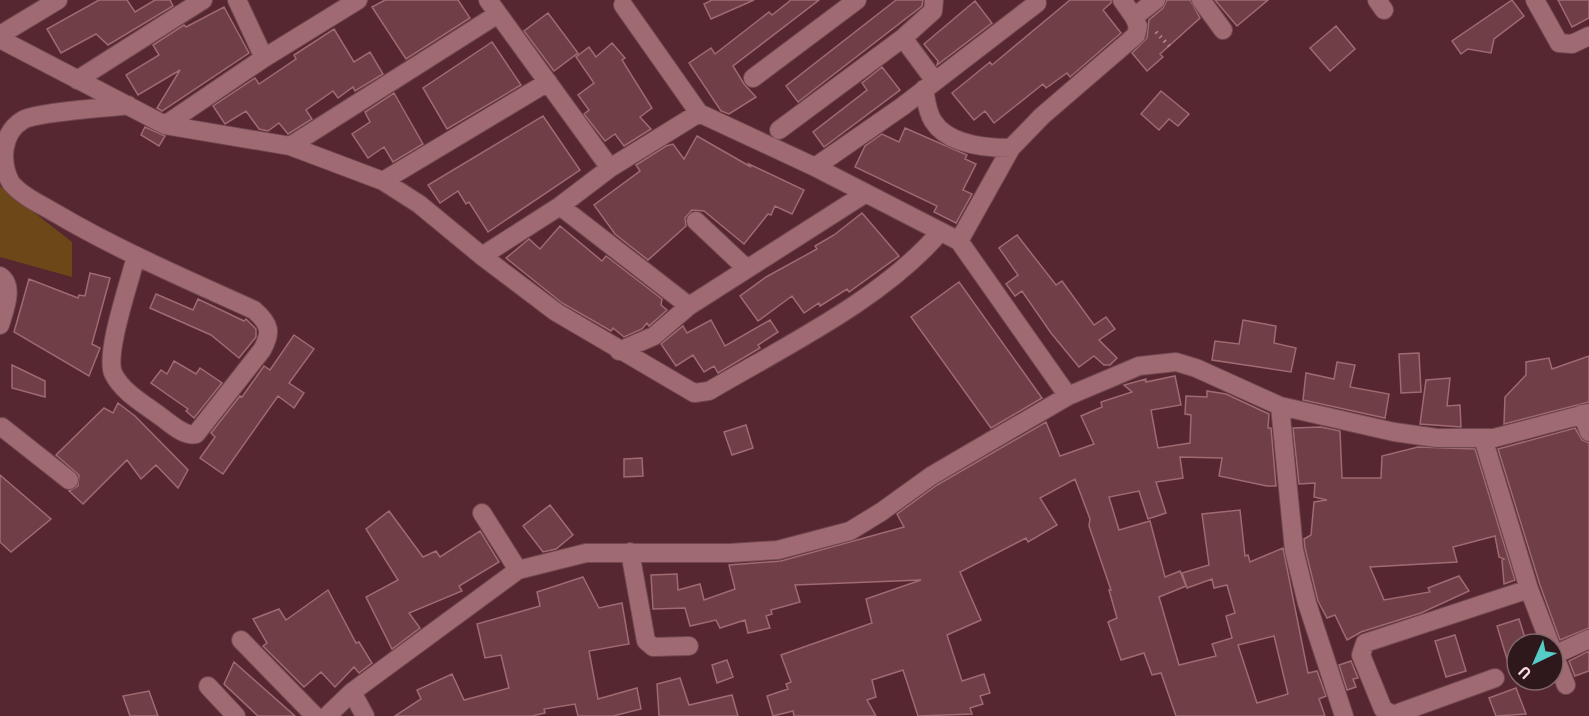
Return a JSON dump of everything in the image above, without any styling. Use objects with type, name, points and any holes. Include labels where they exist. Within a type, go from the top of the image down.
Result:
[{"type":"street","points":[[0,35],[58,0]]},
{"type":"street","points":[[76,80],[203,0]]},
{"type":"street","points":[[237,0],[264,58]]},
{"type":"street","points":[[165,125],[264,58],[358,0]]},
{"type":"street","points":[[753,78],[857,0]]},
{"type":"street","points":[[778,130],[903,38],[933,11],[934,0]]},
{"type":"street","points":[[958,241],[1011,148],[1042,116],[1136,35],[1138,26],[1134,16],[1122,0]]},
{"type":"street","points":[[1134,16],[1156,0]]},
{"type":"street","points":[[1201,0],[1223,30]]},
{"type":"street","points":[[1535,0],[1559,43],[1565,46],[1589,36]]},
{"type":"street","points":[[815,167],[930,85],[1038,1]]},
{"type":"street","points":[[623,6],[699,113],[815,167],[958,241],[1068,396]]},
{"type":"street","points":[[290,146],[493,7],[610,168]]},
{"type":"street","points":[[903,38],[930,85],[933,122],[950,135],[982,147],[1011,148]]},
{"type":"street","points":[[0,39],[165,125],[290,146],[383,181],[419,204],[482,256],[556,312],[694,393],[706,393],[860,301],[909,265],[940,232]]},
{"type":"street","points":[[383,181],[548,82]]},
{"type":"street","points":[[128,105],[24,119],[10,133],[2,146],[2,161],[6,175],[21,193],[94,236],[255,310],[267,322],[270,329],[262,350],[196,434],[185,433],[140,401],[125,389],[113,372],[110,355],[136,256]]},
{"type":"street","points":[[482,256],[560,206],[610,168],[699,113]]},
{"type":"street","points":[[619,351],[654,336],[689,306],[866,193]]},
{"type":"street","points":[[560,206],[689,306]]},
{"type":"street","points":[[696,221],[747,269]]},
{"type":"street","points":[[0,276],[8,285],[8,296],[0,325]]},
{"type":"street","points":[[327,716],[352,692],[518,570],[586,553],[730,553],[778,550],[850,531],[874,518],[931,476],[1068,396],[1139,366],[1176,362],[1196,368],[1280,406],[1394,432],[1437,438],[1494,438],[1586,414],[1589,432]]},
{"type":"street","points":[[1280,406],[1294,550],[1307,603],[1344,716]]},
{"type":"street","points":[[1,427],[69,480]]},
{"type":"street","points":[[1483,438],[1529,589],[1545,632]]},
{"type":"street","points":[[482,513],[518,570]]},
{"type":"street","points":[[630,552],[646,641],[653,647],[689,646]]},
{"type":"street","points":[[1495,678],[1393,715],[1383,709],[1361,655],[1361,648],[1365,643],[1529,589]]},
{"type":"street","points":[[1565,646],[1589,639]]},
{"type":"street","points":[[241,640],[315,716]]},
{"type":"street","points":[[208,686],[236,716]]},
{"type":"street","points":[[352,692],[364,716]]},
{"type":"shaded area","points":[[0,186],[72,242],[72,277],[0,257]]},
{"type":"building","points":[[99,0],[127,0],[135,12],[155,0],[170,0],[173,6],[108,45],[96,34],[61,53],[47,29]]},
{"type":"building","points":[[385,0],[458,0],[470,18],[406,59],[372,7]]},
{"type":"building","points":[[712,0],[754,0],[711,19],[704,4]]},
{"type":"building","points":[[791,0],[819,0],[733,66],[744,84],[756,97],[729,114],[721,111],[689,63],[711,48],[715,54],[769,12],[772,15]]},
{"type":"building","points":[[896,0],[923,0],[922,6],[798,102],[786,86]]},
{"type":"building","points":[[1070,0],[1111,0],[1111,3],[1103,10],[1121,33],[1070,77],[1067,73],[1046,88],[1043,84],[994,123],[985,111],[974,120],[952,93],[990,62],[992,65]]},
{"type":"building","points":[[1167,0],[1190,0],[1200,18],[1160,54],[1163,57],[1147,71],[1132,53],[1147,38],[1149,20],[1163,8]]},
{"type":"building","points":[[1215,0],[1268,0],[1237,26]]},
{"type":"building","points":[[1512,0],[1524,16],[1494,39],[1491,53],[1468,49],[1461,54],[1452,41]]},
{"type":"building","points":[[1558,0],[1589,0],[1589,18],[1572,27]]},
{"type":"building","points":[[975,1],[992,23],[937,65],[938,61],[924,44]]},
{"type":"building","points":[[224,7],[249,53],[162,111],[157,108],[180,70],[138,95],[126,75],[159,55],[153,45],[184,25],[186,27]]},
{"type":"building","points":[[548,13],[578,53],[554,71],[524,31]]},
{"type":"building","points":[[1336,26],[1355,49],[1330,71],[1310,48]]},
{"type":"building","points":[[334,29],[354,62],[370,52],[383,74],[355,91],[353,87],[338,98],[333,91],[306,110],[312,119],[288,134],[279,123],[268,131],[259,129],[246,111],[225,124],[213,106],[255,78],[259,84],[296,59],[294,55]]},
{"type":"building","points":[[492,42],[521,85],[447,129],[423,88]]},
{"type":"building","points":[[612,43],[625,58],[622,60],[652,108],[640,117],[651,129],[624,146],[615,134],[605,141],[584,114],[589,110],[578,95],[594,83],[576,57],[589,47],[596,57]]},
{"type":"building","points":[[882,67],[900,90],[824,147],[813,132],[867,90],[862,83]]},
{"type":"building","points":[[1161,91],[1189,114],[1178,126],[1169,119],[1159,130],[1141,114]]},
{"type":"building","points":[[394,93],[423,144],[393,162],[384,147],[368,158],[352,134],[370,122],[365,112]]},
{"type":"building","points":[[543,116],[580,170],[488,232],[469,202],[466,204],[458,191],[440,203],[428,185]]},
{"type":"building","points":[[145,127],[165,136],[159,146],[141,135]]},
{"type":"building","points":[[905,128],[967,155],[965,159],[976,164],[963,190],[972,194],[956,223],[934,212],[937,206],[855,167],[865,146],[882,134],[899,142]]},
{"type":"building","points":[[697,136],[751,167],[749,164],[804,190],[792,214],[775,206],[771,215],[768,214],[744,244],[704,211],[692,210],[685,218],[686,226],[648,260],[615,234],[594,205],[640,171],[636,165],[666,146],[673,144],[684,159]]},
{"type":"building","points":[[862,213],[899,256],[849,292],[847,289],[820,306],[819,303],[804,313],[792,296],[758,321],[740,296],[766,277],[817,249],[815,246],[834,235]]},
{"type":"building","points":[[560,226],[602,261],[606,256],[662,299],[661,305],[667,310],[649,326],[647,323],[642,329],[624,337],[613,328],[611,331],[562,303],[506,258],[529,239],[540,249]]},
{"type":"building","points":[[1017,235],[1056,285],[1062,281],[1094,325],[1106,317],[1115,329],[1099,340],[1117,358],[1110,365],[1104,365],[1094,356],[1079,367],[1051,333],[1022,291],[1015,296],[1006,284],[1018,275],[999,248]]},
{"type":"building","points":[[90,273],[110,278],[92,344],[100,348],[89,376],[14,332],[29,279],[78,298],[79,295],[85,296]]},
{"type":"building","points":[[959,282],[1042,398],[991,428],[911,317]]},
{"type":"building","points":[[156,294],[193,310],[198,299],[244,321],[246,319],[256,329],[256,337],[239,358],[211,335],[150,308]]},
{"type":"building","points":[[711,320],[725,346],[770,320],[778,332],[758,345],[760,348],[718,373],[714,366],[704,372],[693,355],[676,366],[661,344],[683,326],[687,333]]},
{"type":"building","points":[[1243,320],[1276,326],[1274,343],[1296,348],[1291,372],[1212,360],[1215,341],[1239,344]]},
{"type":"building","points":[[294,335],[314,349],[289,383],[304,393],[294,408],[278,396],[223,474],[200,458],[215,437],[211,433],[240,396],[242,397],[264,366],[270,370]]},
{"type":"building","points":[[1419,353],[1421,392],[1401,393],[1399,354]]},
{"type":"building","points":[[1589,356],[1589,402],[1504,424],[1505,397],[1526,375],[1526,362],[1549,358],[1552,369]]},
{"type":"building","points":[[174,361],[196,374],[200,368],[222,383],[194,418],[186,411],[188,409],[151,383],[161,370],[167,374]]},
{"type":"building","points":[[1337,362],[1355,365],[1350,387],[1389,394],[1385,418],[1303,400],[1306,373],[1334,379]]},
{"type":"building","points":[[12,365],[45,381],[45,397],[12,388]]},
{"type":"building","points":[[1175,376],[1181,405],[1151,410],[1158,448],[1190,443],[1191,415],[1185,414],[1186,396],[1207,397],[1207,391],[1226,394],[1269,414],[1268,428],[1271,428],[1276,486],[1219,476],[1222,458],[1180,457],[1183,478],[1156,482],[1166,513],[1148,519],[1139,491],[1109,497],[1119,530],[1150,521],[1165,577],[1180,571],[1186,586],[1159,597],[1179,665],[1216,656],[1212,644],[1232,638],[1226,616],[1235,613],[1227,585],[1214,588],[1212,579],[1187,588],[1182,573],[1209,565],[1202,514],[1240,510],[1245,556],[1248,555],[1250,562],[1283,548],[1308,673],[1317,671],[1326,696],[1319,699],[1325,716],[1176,716],[1161,673],[1152,675],[1144,653],[1121,660],[1108,622],[1117,618],[1109,590],[1111,590],[1089,526],[1090,519],[1075,479],[1040,498],[1057,525],[1028,542],[1026,538],[960,572],[981,620],[947,635],[962,681],[984,674],[990,693],[980,696],[983,704],[970,708],[972,714],[918,716],[903,670],[872,680],[876,697],[867,700],[876,716],[794,716],[793,711],[773,716],[767,696],[788,689],[786,684],[791,682],[781,655],[872,623],[866,599],[921,580],[795,585],[800,602],[771,610],[772,614],[766,616],[770,628],[748,633],[745,620],[720,628],[716,620],[690,626],[685,608],[653,609],[651,575],[677,574],[678,590],[700,584],[704,600],[735,589],[729,565],[781,561],[904,527],[897,514],[937,485],[1046,422],[1060,456],[1094,444],[1081,416],[1102,407],[1101,402],[1132,392],[1124,385],[1146,379],[1146,382]],"holes":[[[1274,636],[1288,694],[1257,703],[1238,645]]]},
{"type":"building","points":[[1450,378],[1447,406],[1460,405],[1461,427],[1420,424],[1426,380]]},
{"type":"building","points":[[118,403],[135,416],[188,470],[178,488],[156,465],[141,479],[127,460],[83,504],[69,491],[78,486],[79,475],[56,455],[104,408],[113,413]]},
{"type":"building","points":[[746,425],[753,448],[732,455],[724,432]]},
{"type":"building","points":[[1321,427],[1340,431],[1342,478],[1381,478],[1382,456],[1418,447],[1475,449],[1515,580],[1504,584],[1502,560],[1504,559],[1499,557],[1495,536],[1453,547],[1457,562],[1370,567],[1384,600],[1430,592],[1428,588],[1459,576],[1469,591],[1421,613],[1361,632],[1347,640],[1335,615],[1327,618],[1318,601],[1305,548],[1304,539],[1311,535],[1314,502],[1327,500],[1314,497],[1315,483],[1299,484],[1293,428]]},
{"type":"building","points":[[1575,428],[1582,440],[1589,443],[1589,628],[1565,638],[1565,632],[1557,632],[1540,585],[1498,449]]},
{"type":"building","points":[[642,458],[643,476],[624,477],[624,459]]},
{"type":"building","points":[[0,475],[51,519],[11,552],[0,542]]},
{"type":"building","points":[[550,505],[573,535],[556,549],[543,552],[523,526]]},
{"type":"building","points":[[389,511],[423,557],[436,551],[440,557],[480,531],[499,562],[459,586],[462,591],[409,613],[420,628],[392,649],[366,597],[398,580],[366,529]]},
{"type":"building","points":[[583,577],[599,608],[622,603],[629,644],[589,651],[598,699],[637,688],[641,709],[613,716],[578,716],[575,704],[544,709],[545,713],[532,716],[395,716],[421,699],[417,690],[452,674],[464,700],[509,688],[501,655],[485,658],[477,624],[540,606],[537,592]]},
{"type":"building","points":[[328,590],[356,643],[359,642],[372,663],[359,673],[354,667],[335,687],[321,672],[304,687],[263,646],[267,643],[253,619],[279,609],[286,620]]},
{"type":"building","points":[[1519,619],[1523,632],[1505,632],[1505,652],[1497,626]]},
{"type":"building","points":[[1455,635],[1466,671],[1446,677],[1435,641]]},
{"type":"building","points":[[1589,651],[1589,671],[1575,676],[1569,661]]},
{"type":"building","points":[[727,660],[733,677],[717,683],[712,665]]},
{"type":"building","points":[[1351,661],[1358,678],[1353,679],[1356,687],[1347,690],[1339,665]]},
{"type":"building","points":[[234,662],[295,716],[258,716],[224,684]]},
{"type":"building","points":[[680,678],[689,705],[732,695],[738,716],[659,716],[657,684]]},
{"type":"building","points":[[149,691],[158,716],[130,716],[123,696]]},
{"type":"building","points":[[1505,692],[1518,692],[1526,714],[1496,716],[1489,698]]}]
